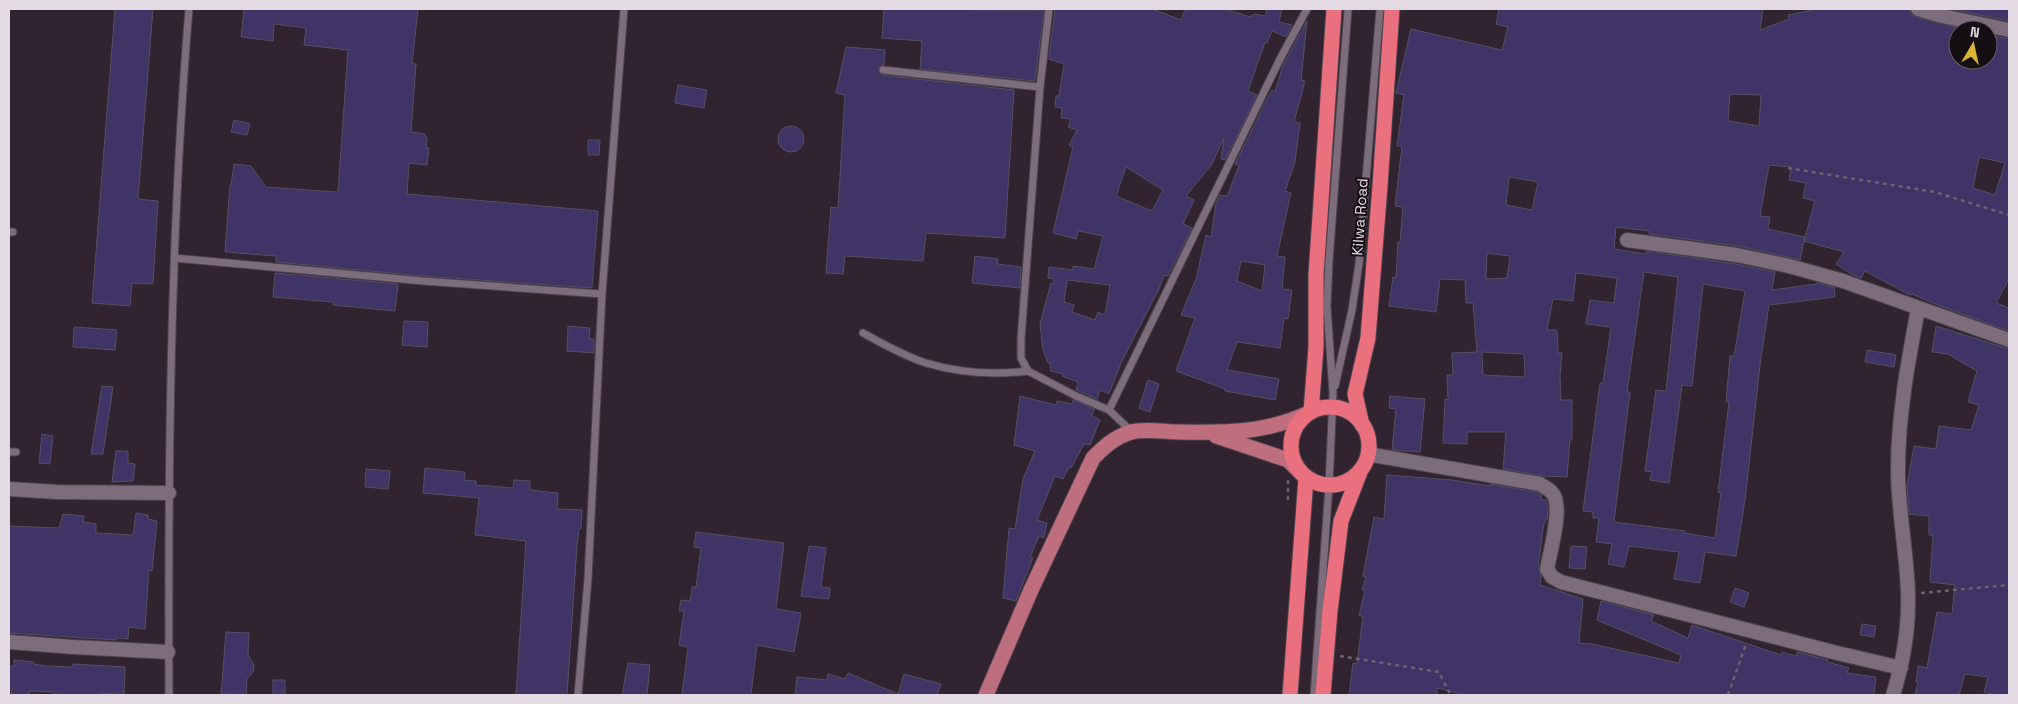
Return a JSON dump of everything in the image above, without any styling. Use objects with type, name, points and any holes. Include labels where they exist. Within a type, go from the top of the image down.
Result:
[{"type":"highway","points":[[1311,412],[1316,347],[1316,275],[1334,9]]},
{"type":"highway","name":"Kilwa Road","points":[[1369,448],[1368,436],[1362,425],[1355,394],[1368,338],[1392,9]]},
{"type":"highway","points":[[1361,470],[1342,484],[1320,485],[1306,478],[1297,469],[1291,454],[1291,437],[1298,422],[1311,412],[1325,407],[1333,401],[1340,408],[1353,415],[1362,425]]},
{"type":"highway","points":[[1323,695],[1341,521],[1361,470],[1367,460],[1369,448]]},
{"type":"highway","points":[[1290,695],[1306,478]]},
{"type":"main road","points":[[986,695],[1031,590],[1093,458],[1110,441],[1132,432],[1148,430],[1206,433],[1250,431],[1288,422],[1311,412]]},
{"type":"main road","points":[[1206,433],[1288,460],[1306,478]]},
{"type":"street","points":[[1918,9],[2009,30]]},
{"type":"street","points":[[1627,240],[1737,255],[1789,266],[1843,281],[2009,340]]},
{"type":"street","points":[[1894,695],[1906,640],[1908,595],[1902,542],[1898,472],[1899,435],[1905,382],[1918,309]]},
{"type":"street","points":[[1369,448],[1373,455],[1540,484],[1553,493],[1557,502],[1547,568],[1552,577],[1561,582],[1901,668]]},
{"type":"street","points":[[9,489],[169,494]]},
{"type":"street","points":[[9,642],[168,652]]},
{"type":"lane","points":[[169,695],[169,494],[174,258],[189,9]]},
{"type":"lane","points":[[578,695],[588,579],[602,294],[624,9]]},
{"type":"lane","points":[[1028,372],[1021,358],[1021,339],[1040,87],[1049,9]]},
{"type":"lane","points":[[1109,410],[1280,60],[1307,9]]},
{"type":"lane","points":[[1314,695],[1333,401],[1327,306],[1348,9]]},
{"type":"lane","points":[[1333,401],[1360,264],[1380,9]]},
{"type":"lane","points":[[883,70],[1040,87]]},
{"type":"lane","points":[[174,258],[423,281],[602,294]]},
{"type":"lane","points":[[863,333],[895,350],[926,363],[968,372],[1000,374],[1028,372],[1109,410],[1132,432]]},
{"type":"path","points":[[1788,168],[1935,192],[2009,216]]},
{"type":"path","points":[[1908,595],[2009,585]]},
{"type":"path","points":[[1728,695],[1751,631]]},
{"type":"path","points":[[1326,654],[1439,672],[1449,692],[1454,695]]},
{"type":"building","points":[[115,9],[153,9],[138,199],[158,201],[153,284],[132,283],[130,306],[92,303]]},
{"type":"building","points":[[244,9],[418,9],[412,64],[416,64],[411,132],[425,134],[425,137],[427,137],[426,148],[429,148],[427,165],[409,163],[407,194],[598,211],[592,288],[423,276],[276,262],[276,256],[225,252],[230,185],[234,164],[251,166],[266,187],[338,192],[348,50],[304,45],[306,28],[274,24],[273,41],[241,37]]},
{"type":"building","points":[[884,9],[1044,10],[1035,81],[920,69],[922,41],[882,38]]},
{"type":"building","points":[[1055,9],[1152,9],[1181,20],[1185,9],[1225,9],[1250,17],[1254,14],[1266,16],[1267,9],[1282,9],[1279,22],[1292,25],[1286,37],[1272,31],[1267,43],[1265,42],[1248,91],[1257,95],[1225,160],[1221,159],[1224,138],[1212,164],[1186,196],[1194,200],[1183,224],[1192,228],[1168,276],[1164,275],[1159,289],[1121,363],[1109,394],[1100,390],[1097,399],[1076,390],[1078,382],[1062,376],[1063,374],[1051,371],[1050,363],[1048,363],[1043,350],[1040,324],[1051,283],[1054,284],[1054,279],[1048,278],[1049,267],[1073,270],[1073,266],[1094,269],[1103,236],[1078,231],[1076,239],[1053,233],[1073,147],[1069,145],[1077,130],[1068,127],[1071,119],[1061,118],[1062,108],[1055,107],[1056,96],[1059,96],[1064,64],[1049,59]],"holes":[[[1126,167],[1163,190],[1152,211],[1116,196]],[[1067,280],[1110,285],[1105,315],[1098,312],[1095,320],[1072,312],[1074,305],[1064,302]]]},
{"type":"building","points":[[1499,9],[1763,9],[1760,30],[1789,19],[1788,15],[1817,9],[1909,9],[1911,15],[1948,25],[1948,70],[1998,70],[1998,37],[2009,39],[2009,279],[1996,303],[2009,308],[2009,331],[1912,294],[1910,295],[1865,271],[1861,278],[1853,275],[1836,264],[1844,252],[1804,241],[1800,260],[1738,246],[1649,234],[1649,231],[1616,227],[1614,249],[1646,254],[1646,251],[1736,264],[1775,272],[1772,290],[1816,283],[1834,287],[1835,297],[1769,305],[1760,365],[1745,500],[1736,556],[1705,552],[1700,583],[1674,579],[1679,552],[1629,546],[1624,567],[1608,564],[1612,544],[1596,542],[1599,518],[1593,518],[1593,512],[1583,511],[1600,383],[1603,383],[1611,327],[1586,324],[1590,300],[1614,303],[1617,278],[1576,273],[1573,301],[1553,299],[1547,330],[1557,330],[1558,353],[1562,353],[1560,376],[1561,400],[1572,400],[1572,440],[1570,440],[1567,477],[1543,476],[1503,469],[1506,432],[1467,432],[1467,444],[1443,443],[1445,399],[1448,400],[1447,375],[1453,375],[1452,353],[1477,352],[1473,303],[1466,303],[1465,280],[1440,279],[1436,312],[1389,306],[1393,277],[1396,278],[1398,242],[1400,242],[1403,207],[1395,206],[1402,146],[1397,146],[1404,95],[1396,93],[1411,29],[1502,50],[1508,27],[1496,24]],"holes":[[[1730,94],[1761,95],[1759,126],[1728,121]],[[1979,157],[2005,163],[1995,195],[1973,188]],[[1769,165],[1791,167],[1789,180],[1806,183],[1803,198],[1815,201],[1805,239],[1805,237],[1768,229],[1770,217],[1760,216]],[[1509,177],[1538,182],[1532,210],[1506,205]],[[1487,253],[1510,256],[1507,278],[1486,279]],[[1644,272],[1678,277],[1666,391],[1656,390],[1645,471],[1652,472],[1650,480],[1669,483],[1682,385],[1692,386],[1703,284],[1745,291],[1734,356],[1730,356],[1726,402],[1729,402],[1718,492],[1721,493],[1715,538],[1684,533],[1685,531],[1614,522],[1630,392],[1627,392]],[[1482,352],[1524,354],[1525,377],[1483,375]]]},
{"type":"building","points":[[1950,9],[2009,9],[2009,21]]},
{"type":"building","points":[[1307,21],[1301,80],[1305,81],[1294,122],[1300,123],[1295,162],[1285,191],[1291,193],[1277,256],[1285,257],[1282,289],[1292,290],[1288,319],[1284,318],[1280,348],[1237,342],[1227,370],[1279,379],[1275,400],[1225,391],[1225,389],[1176,371],[1195,318],[1181,315],[1196,279],[1206,235],[1211,237],[1216,203],[1220,195],[1227,196],[1239,166],[1235,164],[1272,90],[1275,92],[1283,65]],"holes":[[[1241,261],[1265,265],[1262,291],[1237,281]]]},
{"type":"building","points":[[846,47],[885,50],[884,65],[879,67],[878,70],[882,75],[1014,90],[1005,238],[926,233],[923,261],[845,256],[843,274],[826,273],[831,207],[838,208],[845,95],[836,93]]},
{"type":"building","points":[[678,85],[707,90],[704,108],[675,103]]},
{"type":"building","points":[[234,120],[250,124],[247,135],[231,132]]},
{"type":"building","points":[[791,126],[800,130],[804,139],[800,148],[791,152],[782,148],[778,139],[782,130]]},
{"type":"building","points":[[588,140],[600,140],[599,155],[588,155]]},
{"type":"building","points":[[975,256],[998,259],[997,264],[1021,267],[1020,288],[972,283]]},
{"type":"building","points":[[275,273],[398,284],[395,311],[333,305],[333,302],[273,297]]},
{"type":"building","points":[[404,321],[428,322],[427,347],[402,345]]},
{"type":"building","points":[[568,326],[590,328],[589,339],[594,339],[594,353],[567,351]]},
{"type":"building","points":[[1936,326],[2009,349],[2009,695],[1996,695],[1984,692],[1988,677],[1965,674],[1959,695],[1915,695],[1918,682],[1916,682],[1918,666],[1927,668],[1937,612],[1952,614],[1955,585],[1930,582],[1933,535],[1929,535],[1929,516],[1909,514],[1907,485],[1914,446],[1936,449],[1939,426],[1971,430],[1979,405],[1968,402],[1977,371],[1948,354],[1932,352]]},
{"type":"building","points":[[74,327],[117,330],[115,350],[73,347]]},
{"type":"building","points":[[1867,350],[1896,355],[1894,367],[1865,362]]},
{"type":"building","points":[[1148,380],[1159,384],[1150,412],[1139,408]]},
{"type":"building","points":[[102,386],[113,387],[103,454],[91,454]]},
{"type":"building","points":[[1020,396],[1056,405],[1057,401],[1072,404],[1073,400],[1094,409],[1092,416],[1100,420],[1090,445],[1084,444],[1063,479],[1055,476],[1037,520],[1047,523],[1044,538],[1039,536],[1030,557],[1033,558],[1016,601],[1003,598],[1009,528],[1015,529],[1023,479],[1035,451],[1014,445]]},
{"type":"building","points":[[1390,396],[1425,399],[1420,452],[1392,450],[1396,409],[1389,408]]},
{"type":"building","points":[[42,434],[53,436],[50,464],[39,463]]},
{"type":"building","points":[[116,451],[128,451],[128,463],[135,464],[133,481],[112,482]]},
{"type":"building","points":[[425,468],[465,472],[464,480],[476,481],[476,485],[513,488],[514,480],[530,481],[530,490],[558,493],[557,509],[582,510],[581,529],[579,529],[577,546],[567,695],[516,695],[526,541],[475,535],[479,498],[423,493]]},
{"type":"building","points":[[366,469],[390,471],[388,489],[365,487]]},
{"type":"building","points":[[1387,475],[1452,480],[1490,486],[1490,484],[1537,492],[1541,495],[1541,500],[1546,500],[1548,509],[1547,520],[1545,520],[1543,529],[1538,567],[1541,576],[1540,585],[1583,599],[1579,643],[1592,644],[1679,663],[1681,655],[1597,620],[1601,601],[1654,615],[1651,621],[1688,638],[1692,625],[1781,655],[1782,652],[1796,656],[1797,652],[1828,660],[1828,662],[1849,668],[1847,673],[1876,677],[1874,695],[1465,695],[1437,688],[1437,695],[1349,695],[1353,663],[1357,664],[1363,616],[1359,616],[1365,590],[1362,590],[1366,577],[1363,576],[1374,517],[1384,519]]},
{"type":"building","points":[[136,513],[148,515],[148,519],[157,521],[152,571],[149,570],[145,629],[129,627],[128,639],[117,638],[116,640],[9,633],[9,526],[59,528],[63,514],[84,516],[83,522],[96,524],[96,533],[133,535]]},
{"type":"building","points":[[696,532],[784,543],[776,609],[801,613],[794,652],[757,645],[751,695],[682,695],[688,647],[679,645],[684,611],[679,611],[681,600],[690,601],[692,587],[696,587],[701,548],[694,547]]},
{"type":"building","points":[[809,546],[826,548],[821,587],[830,588],[829,599],[801,596]]},
{"type":"building","points":[[1571,546],[1587,547],[1585,569],[1569,568]]},
{"type":"building","points":[[1735,588],[1749,593],[1744,607],[1730,602]]},
{"type":"building","points":[[1862,624],[1876,626],[1874,637],[1860,635]]},
{"type":"building","points":[[226,632],[249,633],[248,655],[254,665],[253,672],[247,679],[246,695],[221,694]]},
{"type":"building","points":[[14,660],[34,662],[34,664],[45,666],[73,667],[73,664],[125,667],[124,695],[100,693],[100,695],[63,695],[54,694],[54,692],[29,691],[29,695],[11,695],[12,690],[9,690],[9,666],[14,666]]},
{"type":"building","points":[[628,663],[650,665],[647,695],[622,695]]},
{"type":"building","points":[[848,673],[898,694],[904,674],[941,684],[937,695],[795,695],[797,677],[827,680],[828,674],[845,679]]},
{"type":"building","points":[[273,680],[285,680],[285,695],[273,695]]}]
